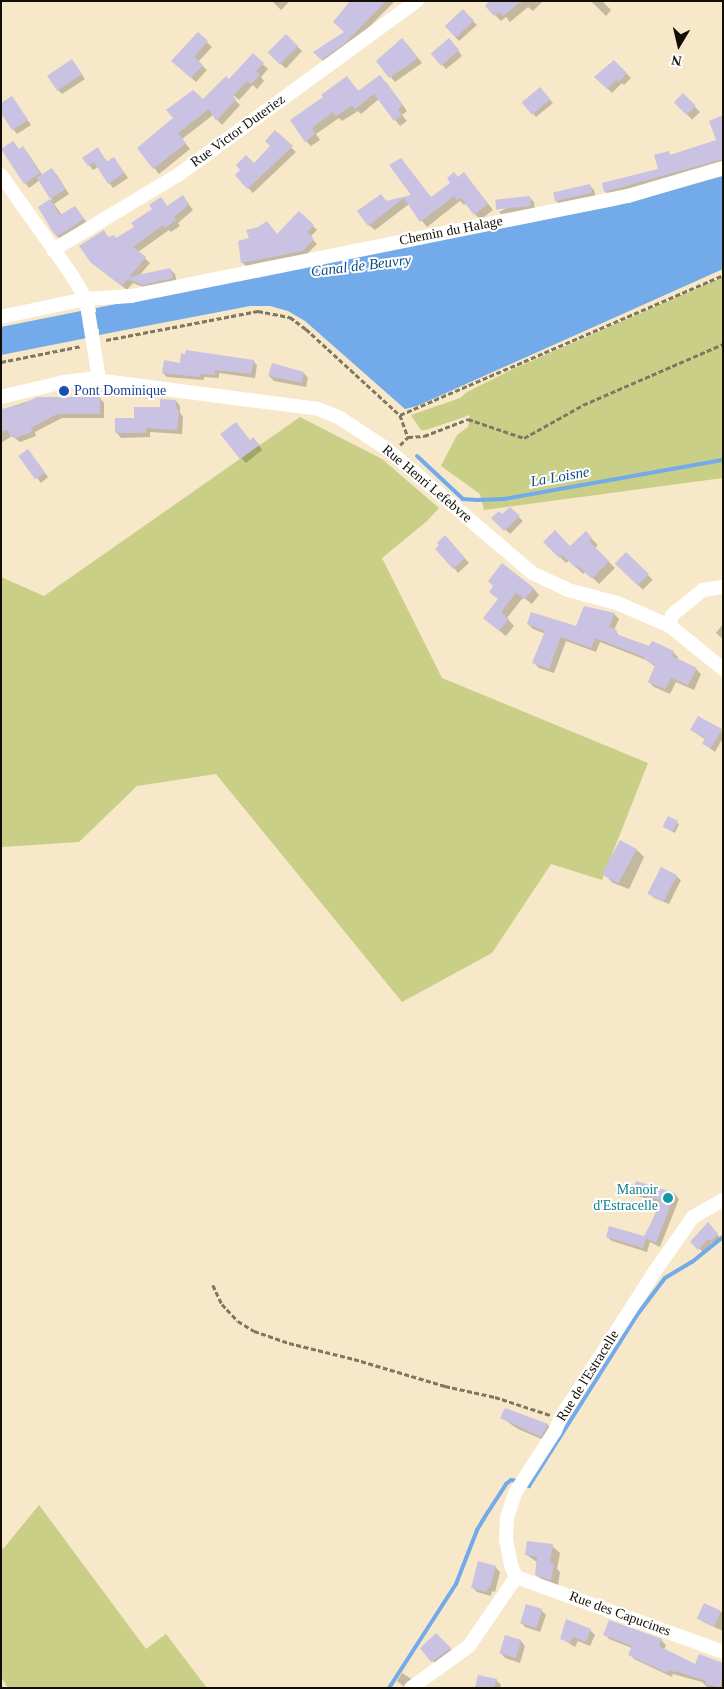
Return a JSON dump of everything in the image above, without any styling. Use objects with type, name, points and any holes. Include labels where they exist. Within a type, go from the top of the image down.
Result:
[{"type":"street","name":"Rue Victor Duteriez","points":[[53,250],[178,175],[417,1]]},
{"type":"street","name":"Chemin du Halage","points":[[1,317],[131,296],[628,196],[723,168]]},
{"type":"street","points":[[1,174],[87,304],[99,379]]},
{"type":"street","name":"Rue Henri Lefebvre","points":[[1,397],[64,382],[99,379],[318,410],[340,418],[391,452],[532,573],[568,590],[617,602],[670,626],[723,669]]},
{"type":"street","points":[[670,626],[672,615],[703,590],[723,587]]},
{"type":"street","name":"Rue de l'Estracelle","points":[[516,1577],[511,1565],[506,1540],[507,1518],[516,1493],[555,1431],[560,1417],[655,1271],[693,1217],[723,1200]]},
{"type":"street","points":[[412,1688],[469,1646],[516,1577]]},
{"type":"street","name":"Rue des Capucines","points":[[516,1577],[723,1652]]},
{"type":"path","points":[[400,415],[723,275]]},
{"type":"path","points":[[1,362],[93,337],[258,311],[275,313],[290,317],[306,329],[400,415],[408,437]]},
{"type":"path","points":[[391,452],[408,437],[424,436],[468,419],[524,438],[583,405],[723,344]]},
{"type":"path","points":[[212,1286],[222,1304],[238,1321],[254,1331],[289,1343],[354,1359],[445,1386],[495,1397],[560,1417]]},
{"type":"green space","points":[[723,277],[723,478],[484,510],[480,494],[441,466],[457,435],[468,427],[470,415],[421,430],[411,415],[460,398],[467,392],[513,369]]},
{"type":"green space","points":[[300,417],[382,459],[439,508],[427,521],[382,558],[442,678],[648,763],[602,880],[551,864],[492,953],[402,1002],[216,774],[137,786],[79,842],[1,847],[1,577],[44,596]]},
{"type":"green space","points":[[39,1505],[146,1649],[166,1634],[207,1688],[8,1688],[1,1677],[1,1548],[3,1549]]},
{"type":"water","name":"Canal de Beuvry","points":[[723,176],[723,269],[417,406],[405,409],[305,321],[288,311],[270,306],[250,306],[99,335],[99,329],[86,331],[87,338],[1,355],[1,327],[81,311],[82,314],[96,312],[96,308],[614,206]]},
{"type":"building","points":[[350,1],[386,1],[345,43],[321,60],[313,52],[344,32],[333,22]]},
{"type":"building","points":[[489,1],[522,1],[503,16],[499,12],[494,16],[485,6]]},
{"type":"building","points":[[463,9],[474,21],[456,38],[445,26]]},
{"type":"building","points":[[198,32],[208,41],[194,57],[203,65],[191,78],[171,61]]},
{"type":"building","points":[[286,34],[298,46],[280,64],[268,52]]},
{"type":"building","points":[[402,38],[418,58],[389,78],[376,61]]},
{"type":"building","points":[[449,38],[459,50],[441,66],[431,53]]},
{"type":"building","points":[[253,53],[264,63],[256,71],[260,75],[251,84],[247,81],[233,96],[236,99],[216,121],[209,109],[178,133],[186,143],[153,169],[137,148],[173,118],[166,110],[193,90],[203,99],[226,76],[229,79]]},
{"type":"building","points":[[72,59],[82,74],[57,91],[47,76]]},
{"type":"building","points":[[614,60],[627,73],[619,82],[616,80],[607,89],[594,77]]},
{"type":"building","points":[[380,75],[403,105],[398,109],[402,115],[394,121],[374,94],[355,109],[352,106],[336,116],[333,112],[312,128],[315,134],[305,142],[290,120],[323,97],[321,95],[347,76],[358,91]]},
{"type":"building","points":[[540,87],[550,99],[532,115],[522,102]]},
{"type":"building","points":[[683,93],[696,106],[687,115],[674,102]]},
{"type":"building","points":[[12,96],[28,120],[12,130],[1,113],[1,103]]},
{"type":"building","points":[[723,115],[723,159],[604,192],[602,183],[658,169],[654,155],[669,151],[670,155],[716,140],[709,121]]},
{"type":"building","points":[[275,130],[293,146],[247,189],[235,175],[240,170],[236,165],[246,155],[254,163],[270,146],[265,141]]},
{"type":"building","points":[[13,141],[19,149],[23,146],[40,173],[24,184],[1,149]]},
{"type":"building","points":[[98,147],[106,162],[114,157],[124,173],[108,184],[94,162],[88,166],[82,158]]},
{"type":"building","points":[[401,158],[431,197],[450,183],[447,178],[454,172],[458,177],[464,172],[488,204],[474,215],[461,198],[457,200],[454,196],[420,222],[404,198],[368,226],[357,211],[381,194],[386,201],[411,195],[389,165]]},
{"type":"building","points":[[52,168],[65,189],[50,199],[37,178]]},
{"type":"building","points":[[590,184],[592,193],[555,201],[553,193]]},
{"type":"building","points":[[183,195],[189,204],[174,217],[176,220],[165,228],[163,225],[133,247],[146,257],[129,277],[170,268],[173,278],[143,285],[128,279],[122,286],[91,263],[79,246],[104,230],[108,237],[114,235],[116,238],[134,227],[131,223],[152,209],[149,205],[161,197],[167,206]]},
{"type":"building","points":[[530,196],[531,206],[496,210],[495,200]]},
{"type":"building","points":[[50,199],[60,215],[75,206],[84,219],[59,235],[54,234],[38,207]]},
{"type":"building","points":[[299,211],[314,225],[307,232],[314,239],[303,251],[241,263],[238,241],[249,238],[246,230],[258,227],[267,221],[277,234]]},
{"type":"building","points":[[186,350],[254,360],[251,374],[215,370],[215,375],[201,374],[200,377],[162,373],[164,360],[180,363],[181,353],[185,354]]},
{"type":"building","points":[[272,363],[304,372],[302,383],[268,376]]},
{"type":"building","points":[[37,397],[100,397],[100,414],[57,414],[31,428],[32,432],[15,438],[14,435],[10,436],[7,430],[1,432],[1,409],[21,405]]},
{"type":"building","points":[[160,399],[176,400],[176,407],[179,411],[177,430],[146,428],[146,433],[115,433],[115,418],[134,418],[134,407],[160,407]]},
{"type":"building","points":[[236,422],[250,440],[253,437],[259,445],[240,459],[220,434]]},
{"type":"building","points":[[28,449],[45,472],[35,480],[18,456]]},
{"type":"building","points":[[510,507],[520,516],[504,531],[491,518],[499,511],[502,514]]},
{"type":"building","points":[[555,530],[570,546],[586,531],[592,538],[589,541],[609,561],[592,579],[562,555],[559,558],[543,542]]},
{"type":"building","points":[[445,535],[465,558],[453,569],[435,549],[439,545],[437,543]]},
{"type":"building","points":[[626,552],[649,574],[638,586],[615,564]]},
{"type":"building","points":[[502,563],[534,588],[525,599],[517,593],[515,594],[501,612],[509,619],[499,631],[483,618],[498,599],[489,592],[493,586],[488,581]]},
{"type":"building","points":[[584,606],[615,613],[609,627],[617,630],[616,634],[649,646],[652,641],[674,651],[672,656],[697,668],[688,685],[671,678],[665,689],[648,682],[655,665],[644,659],[644,657],[595,638],[591,648],[561,637],[549,669],[532,663],[545,631],[527,624],[531,612],[576,626]]},
{"type":"building","points":[[698,716],[722,729],[711,748],[702,744],[705,738],[690,730]]},
{"type":"building","points":[[668,816],[678,821],[672,832],[663,827]]},
{"type":"building","points":[[620,840],[637,849],[618,883],[602,874]]},
{"type":"building","points":[[661,867],[677,875],[663,902],[647,894]]},
{"type":"building","points":[[636,1181],[675,1193],[656,1243],[646,1238],[643,1248],[606,1237],[609,1226],[644,1236],[656,1214],[660,1200],[632,1192]]},
{"type":"building","points":[[708,1222],[718,1234],[711,1241],[708,1239],[698,1250],[690,1242]]},
{"type":"building","points":[[505,1408],[548,1424],[541,1437],[500,1418]]},
{"type":"building","points":[[527,1541],[553,1544],[550,1563],[554,1564],[551,1580],[535,1575],[537,1557],[525,1555]]},
{"type":"building","points":[[478,1561],[496,1566],[490,1588],[488,1587],[487,1592],[471,1588]]},
{"type":"building","points":[[704,1603],[721,1611],[714,1626],[697,1618]]},
{"type":"building","points":[[526,1604],[542,1609],[536,1628],[520,1623]]},
{"type":"building","points":[[566,1619],[591,1629],[586,1642],[573,1637],[570,1643],[560,1639]]},
{"type":"building","points":[[609,1620],[662,1639],[659,1646],[695,1664],[699,1654],[723,1663],[721,1688],[705,1684],[706,1681],[675,1671],[668,1670],[667,1673],[628,1655],[632,1646],[603,1635]]},
{"type":"building","points":[[436,1633],[451,1648],[431,1662],[420,1648]]},
{"type":"building","points":[[505,1635],[521,1640],[516,1658],[499,1653]]},
{"type":"building","points":[[478,1675],[497,1679],[494,1688],[475,1688]]},
{"type":"waterway","name":"La Loisne","points":[[417,456],[463,499],[477,500],[504,499],[723,460]]},
{"type":"waterway","points":[[526,1484],[529,1486],[637,1315],[665,1278],[692,1262],[723,1237]]},
{"type":"waterway","points":[[389,1688],[456,1584],[477,1530],[488,1512],[506,1484],[511,1480],[518,1481]]},
{"type":"place","name":"Pont Dominique","points":[[64,391]]},
{"type":"place","name":"Manoir d'Estracelle","points":[[668,1198]]}]
